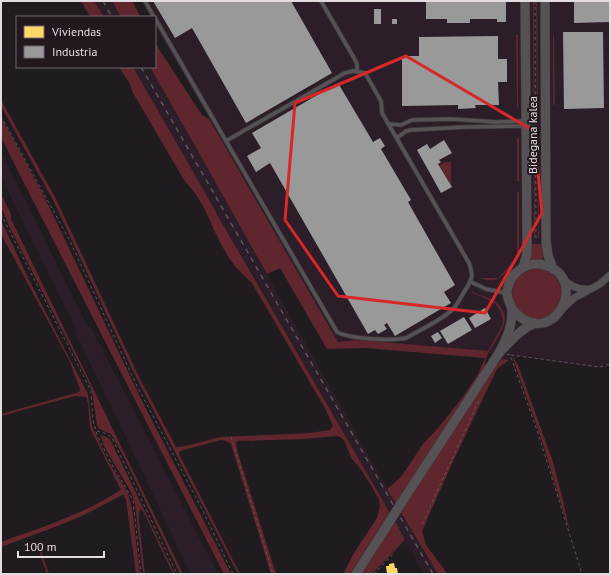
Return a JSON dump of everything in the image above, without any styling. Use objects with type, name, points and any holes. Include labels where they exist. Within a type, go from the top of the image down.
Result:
[{"type":"street","name":"Bidegana kalea","points":[[523,267],[527,254],[525,1]]},
{"type":"street","name":"Bidegana kalea","points":[[545,1],[546,242],[548,255],[553,269]]},
{"type":"street","points":[[534,323],[526,321],[518,316],[509,304],[507,293],[512,278],[523,267],[533,264],[543,265],[553,269],[568,284],[584,289],[591,289]]},
{"type":"street","points":[[499,353],[519,332],[527,326],[534,323],[545,322],[554,318],[574,298],[602,282],[610,275]]},
{"type":"street","points":[[561,311],[566,298],[565,284],[562,277]]},
{"type":"street","points":[[356,574],[499,353],[510,330],[512,309]]},
{"type":"lane","points":[[145,1],[154,16]]},
{"type":"lane","points":[[321,1],[354,58],[357,64],[357,71]]},
{"type":"lane","points":[[156,20],[226,141],[337,332],[343,335],[398,340],[406,338],[449,313],[455,307],[473,276],[469,263],[382,113],[381,101],[365,73],[357,71],[345,73],[226,141]]},
{"type":"lane","points":[[389,124],[401,125],[412,120],[450,119],[526,123]]},
{"type":"lane","points":[[397,138],[406,132],[415,130],[443,130],[526,123]]},
{"type":"lane","points":[[470,282],[491,290],[507,293]]},
{"type":"path","points":[[535,1],[536,241]]},
{"type":"path","points":[[1,116],[70,241],[135,382],[202,509],[233,574]]},
{"type":"path","points":[[1,214],[91,391],[93,421],[111,463],[133,500],[141,574]]},
{"type":"path","points":[[499,353],[600,367],[610,364]]},
{"type":"path","points":[[510,355],[538,433],[582,574]]},
{"type":"path","points":[[422,524],[481,393]]},
{"type":"path","points":[[97,431],[107,434],[112,438],[177,574]]},
{"type":"path","points":[[231,437],[273,574]]},
{"type":"path","points":[[374,574],[393,554]]},
{"type":"highlighted area","points":[[406,56],[534,131],[542,213],[485,313],[338,296],[285,220],[295,103]]},
{"type":"shaded area","points":[[81,1],[94,1],[103,16],[89,16]]},
{"type":"shaded area","points":[[94,1],[112,1],[120,16],[103,16]]},
{"type":"shaded area","points":[[112,1],[132,1],[140,16],[120,16]]},
{"type":"shaded area","points":[[141,1],[610,1],[610,367],[597,368],[522,357],[509,360],[502,359],[488,352],[357,340],[338,342],[156,28],[156,16],[149,16]]},
{"type":"shaded area","points":[[534,1],[535,238],[534,238]]},
{"type":"shaded area","points":[[537,1],[539,238],[538,238]]},
{"type":"shaded area","points":[[516,35],[518,35],[518,108],[517,108]]},
{"type":"shaded area","points":[[554,35],[555,105],[553,104]]},
{"type":"shaded area","points":[[156,45],[202,115],[209,119],[338,342],[357,340],[488,351],[503,323],[501,312],[495,303],[471,292],[472,291],[494,301],[503,311],[505,319],[503,327],[486,359],[485,367],[487,376],[502,359],[509,360],[497,369],[422,531],[426,545],[447,574],[438,574],[387,489],[401,477],[423,444],[462,398],[477,376],[485,358],[365,348],[327,349],[280,268],[267,274],[151,68],[156,68]]},
{"type":"shaded area","points":[[120,68],[134,68],[215,210],[217,215],[211,223],[203,205],[184,180],[132,91],[130,84]]},
{"type":"shaded area","points":[[134,68],[151,68],[378,472],[438,574],[424,574],[302,359]]},
{"type":"shaded area","points":[[1,100],[56,199],[138,375],[176,447],[220,437],[310,433],[330,430],[333,426],[326,410],[252,283],[238,270],[246,264],[391,515],[352,574],[350,574],[387,514],[380,506],[379,500],[360,468],[352,459],[344,440],[338,436],[304,439],[237,441],[237,450],[276,574],[271,574],[231,444],[221,440],[180,451],[179,454],[240,574],[238,574],[132,369],[54,202],[2,108]]},
{"type":"shaded area","points":[[1,117],[44,196],[142,401],[231,574],[224,574],[22,179],[1,137]]},
{"type":"shaded area","points":[[517,138],[519,138],[519,181],[517,181]]},
{"type":"shaded area","points":[[1,151],[88,327],[90,326],[218,574],[191,574],[76,333],[77,332],[1,176]]},
{"type":"shaded area","points":[[446,162],[451,162],[451,185],[439,165]]},
{"type":"shaded area","points":[[517,192],[519,192],[519,251],[517,258],[503,275],[497,279],[485,280],[480,278],[498,278],[515,260],[517,255]]},
{"type":"shaded area","points":[[1,194],[11,214],[11,219],[183,574],[180,574],[124,457],[111,434],[99,429],[97,425],[92,391],[10,228],[1,207]]},
{"type":"shaded area","points":[[217,215],[246,264],[238,270],[223,248],[211,223]]},
{"type":"shaded area","points":[[1,220],[30,282],[88,394],[92,426],[107,459],[128,493],[132,508],[140,574],[136,574],[126,500],[90,428],[88,403],[86,397],[75,396],[1,416],[1,414],[79,392],[80,389],[69,360],[1,234]]},
{"type":"shaded area","points":[[531,244],[542,244],[543,260],[536,259],[530,261]]},
{"type":"shaded area","points":[[537,269],[547,271],[555,276],[560,284],[562,294],[560,304],[555,312],[547,317],[537,319],[527,317],[519,312],[514,304],[512,294],[514,284],[519,276],[527,271]]},
{"type":"shaded area","points":[[513,359],[518,365],[553,462],[570,533],[542,441]]},
{"type":"shaded area","points":[[100,435],[110,439],[175,574],[173,574],[141,509],[139,512],[139,521],[145,574],[143,574],[135,504],[131,492],[105,448]]},
{"type":"shaded area","points":[[122,489],[124,494],[86,514],[1,547],[1,542],[78,513]]},
{"type":"shaded area","points":[[380,506],[387,514],[350,574],[343,574],[354,553],[377,518]]},
{"type":"shaded area","points":[[395,521],[405,540],[372,574],[360,574]]},
{"type":"shaded area","points":[[36,542],[38,542],[49,574],[47,574]]},
{"type":"building: Viviendas","points":[[394,563],[398,574],[387,574],[386,566]]},
{"type":"building: Industria","points":[[153,1],[291,1],[332,73],[246,123],[192,28],[175,38]]},
{"type":"building: Industria","points":[[426,1],[506,1],[506,22],[497,22],[497,19],[470,19],[470,23],[447,23],[447,19],[426,19]]},
{"type":"building: Industria","points":[[574,1],[610,1],[610,22],[574,23]]},
{"type":"building: Industria","points":[[374,9],[381,9],[381,24],[374,24]]},
{"type":"building: Industria","points":[[392,19],[397,19],[397,24],[392,24]]},
{"type":"building: Industria","points":[[563,32],[603,32],[604,108],[564,109]]},
{"type":"building: Industria","points":[[498,36],[498,59],[507,59],[507,82],[498,82],[499,105],[475,105],[476,108],[458,109],[458,105],[402,106],[402,56],[419,56],[419,37]]},
{"type":"building: Industria","points":[[338,83],[373,142],[380,138],[385,146],[381,149],[411,200],[408,202],[455,285],[444,292],[451,303],[395,336],[387,323],[384,325],[387,329],[378,334],[375,330],[368,334],[270,163],[256,172],[247,156],[261,148],[252,133]]},
{"type":"building: Industria","points":[[444,140],[452,153],[439,160],[441,162],[438,164],[452,187],[441,193],[417,150],[427,144],[430,149]]},
{"type":"building: Industria","points":[[485,308],[491,319],[475,328],[469,318]]},
{"type":"building: Industria","points":[[464,317],[472,330],[448,344],[440,331]]},
{"type":"building: Industria","points":[[438,332],[442,338],[435,343],[431,336]]},
{"type":"railway","points":[[103,1],[111,16]]},
{"type":"railway","points":[[142,68],[433,574]]}]
